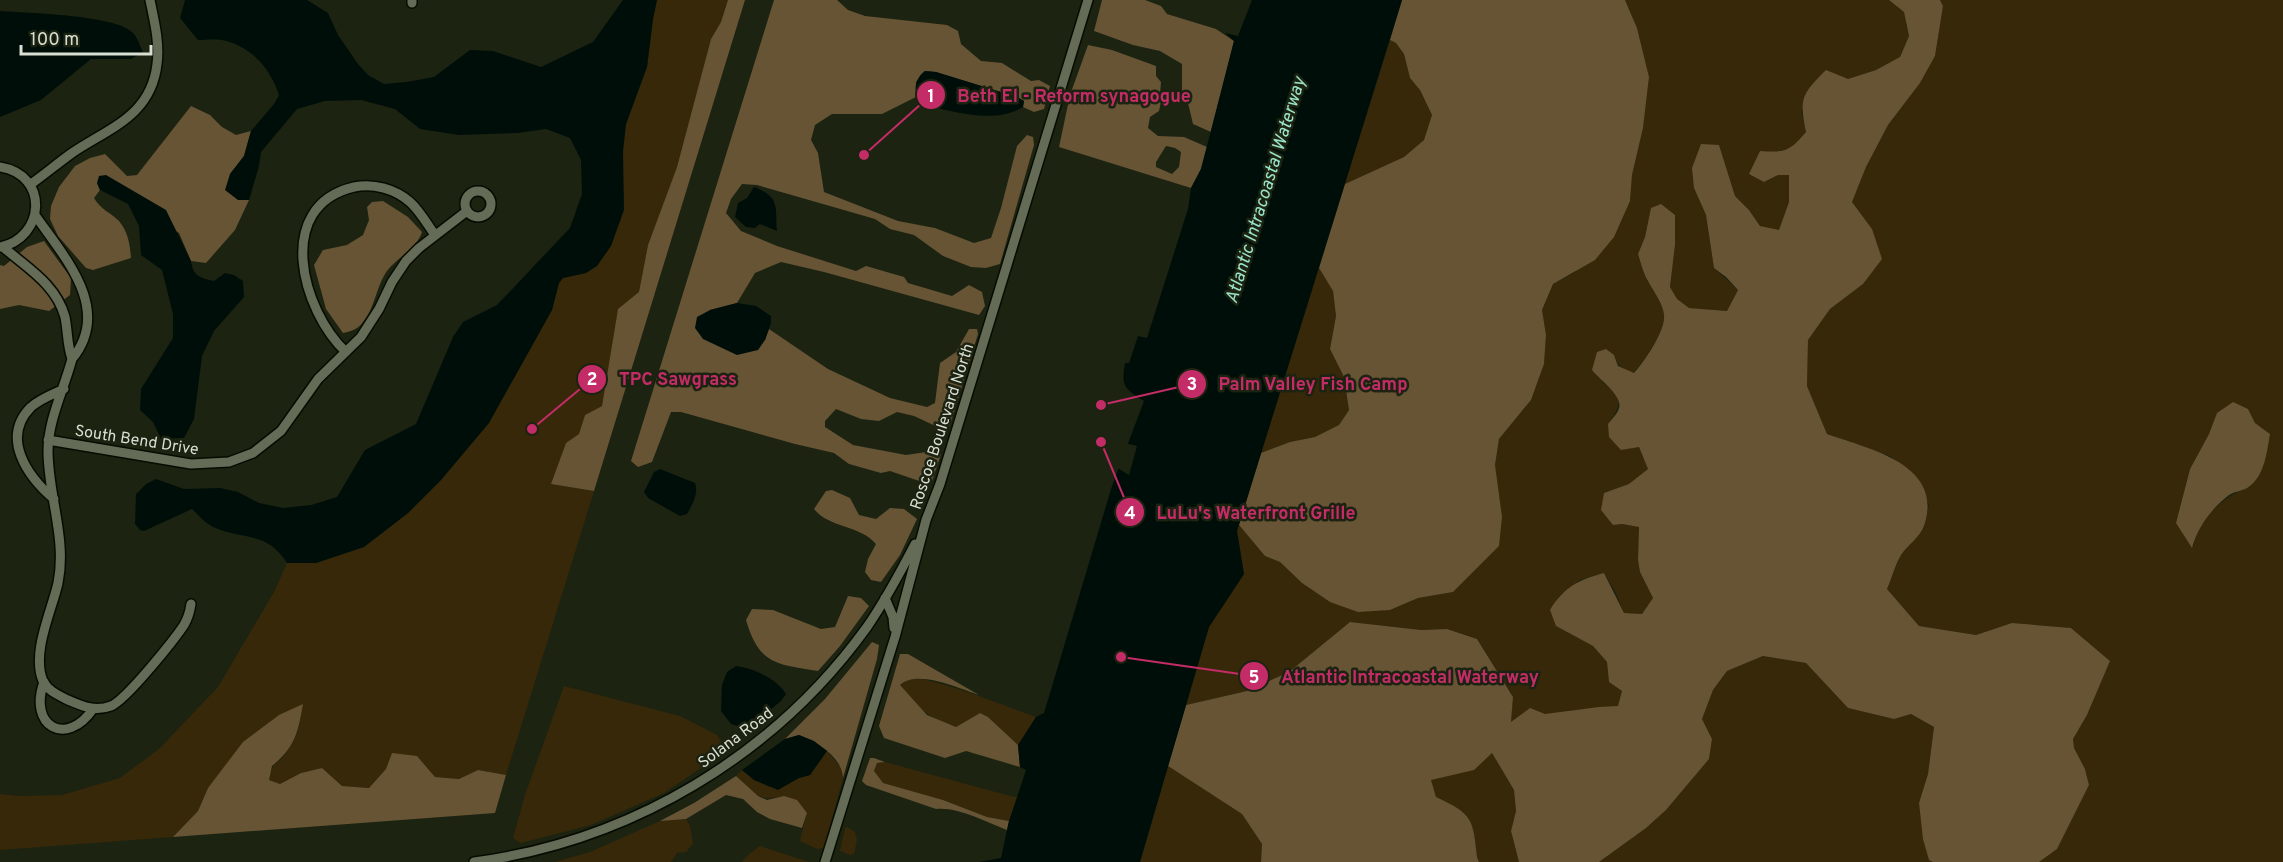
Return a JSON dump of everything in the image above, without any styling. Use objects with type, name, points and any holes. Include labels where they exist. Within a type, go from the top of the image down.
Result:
[{"type":"street","points":[[31,184],[72,153],[122,124],[139,107],[153,82],[157,67],[157,45],[150,0]]},
{"type":"street","name":"Roscoe Boulevard North","points":[[825,862],[895,637],[926,520],[940,484],[1088,0]]},
{"type":"street","points":[[0,167],[16,171],[31,184],[35,199],[35,215],[23,235],[14,243],[1,247]]},
{"type":"street","points":[[346,352],[327,331],[317,314],[306,285],[303,245],[314,214],[337,193],[358,186],[380,187],[399,195],[410,203],[435,235]]},
{"type":"street","name":"South Bend Drive","points":[[48,440],[191,464],[217,464],[242,458],[273,440],[318,379],[370,324],[406,261],[435,235],[467,212]]},
{"type":"street","points":[[35,215],[85,291],[87,315],[86,333],[81,348],[72,359],[48,440],[61,548],[61,566],[41,648],[44,682],[40,694],[40,709],[48,723],[54,727],[70,729],[78,726],[93,709]]},
{"type":"street","points":[[1,247],[38,273],[58,300],[64,316],[72,359]]},
{"type":"street","points":[[54,499],[36,482],[22,463],[18,443],[23,419],[32,406],[63,389]]},
{"type":"street","name":"Solana Road","points":[[474,862],[549,847],[611,827],[662,804],[721,768],[762,739],[803,703],[846,653],[885,598],[926,520]]},
{"type":"street","points":[[885,598],[893,617],[895,637]]},
{"type":"street","points":[[44,682],[56,694],[93,709],[113,705],[127,695],[184,626],[191,603]]},
{"type":"shaded area","points":[[657,0],[728,0],[721,22],[711,39],[677,167],[648,245],[639,292],[618,310],[602,406],[585,415],[579,435],[566,443],[552,484],[594,491],[506,775],[478,770],[459,779],[435,777],[417,756],[386,769],[369,788],[342,786],[322,768],[301,773],[280,784],[269,780],[274,766],[290,748],[296,736],[302,705],[208,788],[198,811],[173,837],[0,850],[0,794],[62,795],[120,778],[159,749],[218,687],[274,592],[287,563],[316,563],[364,547],[408,513],[441,480],[489,422],[552,310],[559,283],[563,278],[586,273],[623,151],[626,124],[647,67]]},
{"type":"shaded area","points":[[728,0],[745,0],[594,491],[551,484],[566,443],[579,434],[585,415],[602,406],[618,309],[639,292],[648,245],[677,167],[711,39],[721,22]]},
{"type":"shaded area","points":[[774,0],[837,0],[848,10],[865,16],[947,25],[958,31],[961,44],[981,61],[1002,63],[1031,81],[1039,80],[1050,86],[1044,109],[1034,112],[1023,107],[1024,101],[1017,97],[936,72],[925,71],[916,82],[916,97],[882,114],[832,114],[815,125],[811,140],[818,153],[824,192],[898,221],[935,228],[974,243],[991,238],[1017,146],[1027,135],[1033,137],[1034,145],[1000,264],[986,268],[971,267],[943,256],[914,235],[890,229],[875,219],[757,185],[742,184],[731,199],[726,213],[741,231],[777,246],[856,271],[866,266],[904,277],[908,283],[952,296],[969,285],[982,292],[985,306],[979,315],[781,262],[755,273],[737,303],[710,310],[765,340],[769,329],[828,369],[890,398],[927,407],[935,403],[940,363],[956,352],[969,329],[977,329],[978,334],[950,425],[944,430],[914,416],[897,412],[879,421],[861,419],[836,409],[825,421],[825,427],[853,445],[906,455],[933,451],[941,454],[932,481],[925,483],[890,471],[881,473],[849,464],[834,453],[681,412],[671,412],[652,462],[638,467],[631,461]]},
{"type":"shaded area","points":[[1102,0],[1145,0],[1161,6],[1167,14],[1216,29],[1234,41],[1211,132],[1193,124],[1188,103],[1182,97],[1182,64],[1160,51],[1133,45],[1094,31]]},
{"type":"shaded area","points":[[1402,0],[1625,0],[1637,28],[1649,77],[1643,128],[1632,175],[1630,201],[1614,237],[1595,260],[1553,284],[1542,310],[1546,335],[1544,364],[1531,400],[1499,439],[1495,465],[1502,517],[1499,546],[1453,592],[1418,598],[1390,610],[1358,612],[1330,602],[1302,583],[1280,562],[1265,556],[1239,525],[1261,453],[1290,442],[1315,437],[1339,425],[1349,410],[1344,377],[1330,349],[1336,316],[1333,291],[1319,268],[1345,184],[1404,157],[1424,140],[1432,115],[1420,90],[1410,78],[1404,54],[1396,43],[1390,40]]},
{"type":"shaded area","points":[[1625,0],[1889,0],[1904,12],[1909,36],[1899,58],[1876,70],[1848,79],[1801,111],[1806,132],[1793,148],[1774,152],[1764,182],[1778,175],[1789,175],[1789,202],[1779,231],[1761,227],[1735,196],[1719,145],[1694,188],[1706,215],[1714,268],[1738,290],[1727,311],[1688,308],[1677,300],[1670,287],[1675,245],[1675,215],[1651,209],[1645,237],[1638,254],[1645,275],[1662,306],[1664,321],[1662,329],[1653,346],[1633,373],[1621,367],[1614,355],[1602,382],[1614,392],[1618,401],[1616,411],[1608,424],[1639,447],[1648,469],[1630,484],[1604,493],[1613,525],[1639,527],[1640,572],[1653,598],[1642,614],[1624,613],[1604,573],[1580,580],[1559,596],[1556,626],[1593,646],[1607,662],[1609,682],[1622,691],[1618,707],[1575,710],[1511,722],[1513,696],[1477,639],[1447,629],[1421,630],[1350,622],[1289,672],[1247,691],[1186,705],[1209,627],[1244,574],[1237,531],[1239,525],[1265,556],[1280,562],[1302,583],[1330,602],[1390,610],[1418,598],[1453,592],[1499,546],[1495,465],[1499,439],[1531,400],[1544,364],[1546,335],[1542,310],[1553,284],[1574,273],[1630,201],[1632,175],[1643,128],[1649,77],[1637,28]]},
{"type":"shaded area","points":[[1889,0],[1940,0],[1943,6],[1935,56],[1920,83],[1888,125],[1866,167],[1852,202],[1872,229],[1882,259],[1863,284],[1830,309],[1808,340],[1807,386],[1827,434],[1882,453],[1899,462],[1914,474],[1924,488],[1928,505],[1924,526],[1920,534],[1901,555],[1887,589],[1919,626],[1976,635],[2012,623],[2071,628],[2110,661],[2087,715],[2073,739],[2074,748],[2085,769],[2089,785],[2057,849],[2039,862],[1933,862],[1929,860],[1923,839],[1919,803],[1928,774],[1934,727],[1911,714],[1894,719],[1848,708],[1806,663],[1763,656],[1727,671],[1713,690],[1702,719],[1712,739],[1709,759],[1666,810],[1646,828],[1599,862],[1519,862],[1511,831],[1516,811],[1514,790],[1492,753],[1474,770],[1431,780],[1436,797],[1457,808],[1469,819],[1479,862],[1261,862],[1262,844],[1242,814],[1168,766],[1186,705],[1247,691],[1289,672],[1350,622],[1421,630],[1447,629],[1477,639],[1513,697],[1511,722],[1530,708],[1545,714],[1618,706],[1622,691],[1609,682],[1607,662],[1593,646],[1556,626],[1550,610],[1566,590],[1587,578],[1604,573],[1624,613],[1642,614],[1653,598],[1640,572],[1639,527],[1613,525],[1601,510],[1604,493],[1629,484],[1648,469],[1639,447],[1621,450],[1609,437],[1608,424],[1617,412],[1619,403],[1614,393],[1592,370],[1597,352],[1606,349],[1614,355],[1618,366],[1634,373],[1662,329],[1663,311],[1645,275],[1638,254],[1645,237],[1651,208],[1661,204],[1675,215],[1675,245],[1670,287],[1677,299],[1689,308],[1727,311],[1738,290],[1714,268],[1706,215],[1694,188],[1692,168],[1701,144],[1719,145],[1735,196],[1760,226],[1779,230],[1789,202],[1789,175],[1778,175],[1764,182],[1749,174],[1760,151],[1775,152],[1791,147],[1806,132],[1804,97],[1826,70],[1848,79],[1876,70],[1900,57],[1909,36],[1904,12]]},
{"type":"shaded area","points":[[1940,0],[2283,0],[2283,862],[2039,862],[2057,849],[2089,785],[2085,769],[2074,748],[2073,739],[2087,715],[2110,661],[2071,628],[2012,623],[1976,635],[1919,626],[1887,589],[1900,556],[1924,528],[1929,504],[1890,456],[1827,434],[1807,386],[1808,340],[1830,309],[1863,284],[1872,229],[1852,202],[1866,167],[1888,125],[1920,83],[1935,56],[1943,6]],"holes":[[[2248,409],[2255,423],[2270,434],[2251,486],[2231,496],[2214,509],[2201,526],[2193,547],[2176,523],[2190,469],[2217,414]]]},
{"type":"shaded area","points":[[1390,40],[1396,43],[1404,54],[1410,78],[1420,90],[1432,115],[1424,140],[1404,157],[1345,184]]},
{"type":"shaded area","points":[[1088,45],[1112,50],[1156,66],[1156,76],[1161,82],[1160,95],[1162,98],[1159,111],[1150,117],[1148,128],[1158,136],[1184,137],[1207,147],[1201,169],[1191,188],[1059,147],[1070,95]],"holes":[[[1166,146],[1181,152],[1179,167],[1172,174],[1156,167],[1156,162]]]},
{"type":"shaded area","points":[[191,106],[210,115],[222,127],[236,135],[251,131],[244,156],[230,174],[238,200],[249,200],[235,230],[206,263],[191,261],[179,233],[97,183],[100,190],[94,198],[125,229],[131,258],[93,270],[86,268],[58,236],[50,219],[51,206],[59,187],[75,166],[90,158],[105,154],[127,176],[137,175]]},
{"type":"shaded area","points":[[383,201],[408,217],[422,232],[415,244],[385,274],[363,322],[343,333],[326,309],[314,265],[323,250],[347,245],[363,235],[369,220],[367,207],[372,202]]},
{"type":"shaded area","points":[[44,241],[71,278],[70,295],[49,311],[19,305],[0,309],[0,265],[4,266],[27,247]]},
{"type":"shaded area","points":[[1319,268],[1333,291],[1336,316],[1330,349],[1344,377],[1349,410],[1339,425],[1315,437],[1290,442],[1261,453]]},
{"type":"shaded area","points":[[2233,402],[2248,409],[2255,423],[2270,434],[2264,462],[2259,475],[2250,486],[2229,495],[2216,506],[2198,533],[2192,548],[2176,523],[2190,469],[2209,434],[2217,413]]},
{"type":"shaded area","points":[[832,490],[850,498],[859,515],[876,519],[890,508],[904,509],[917,519],[900,555],[881,582],[871,580],[865,572],[868,559],[876,544],[862,533],[828,520],[814,509],[826,491]]},
{"type":"shaded area","points":[[848,596],[861,598],[869,606],[840,646],[818,671],[772,660],[757,646],[746,620],[752,609],[773,610],[821,629],[835,627]]},
{"type":"shaded area","points":[[872,642],[879,645],[877,659],[843,778],[838,763],[820,746],[799,735],[785,739],[825,699]]},
{"type":"shaded area","points":[[900,654],[908,654],[979,695],[927,679],[907,681],[900,685],[927,715],[956,727],[980,713],[988,717],[1018,745],[1020,767],[966,751],[945,758],[884,738],[879,726]]},
{"type":"shaded area","points":[[1763,656],[1806,663],[1848,708],[1894,719],[1911,714],[1934,727],[1928,774],[1919,803],[1929,859],[1933,862],[1599,862],[1646,828],[1666,810],[1709,759],[1712,739],[1702,719],[1713,690],[1727,671]]},
{"type":"shaded area","points":[[916,678],[962,690],[1036,717],[1018,745],[988,717],[980,713],[956,727],[924,711],[900,686],[906,680]]},
{"type":"shaded area","points":[[564,686],[680,716],[717,735],[726,751],[664,793],[591,825],[521,843],[513,838],[525,795]]},
{"type":"shaded area","points":[[303,704],[291,746],[272,766],[269,780],[280,784],[301,773],[322,768],[342,786],[369,788],[386,769],[392,753],[417,756],[435,777],[459,779],[478,770],[506,775],[495,813],[173,837],[198,811],[208,788],[243,742],[279,715]]},
{"type":"shaded area","points":[[827,751],[843,770],[843,778],[824,848],[817,849],[800,841],[807,813],[784,796],[768,798],[757,795],[736,776],[742,770],[768,787],[810,775]]},
{"type":"shaded area","points":[[1492,753],[1514,790],[1516,811],[1511,831],[1519,862],[1479,862],[1469,819],[1457,808],[1436,797],[1431,780],[1451,774]]},
{"type":"shaded area","points":[[870,758],[885,762],[877,763],[874,771],[883,783],[943,800],[987,817],[1009,821],[1007,830],[954,810],[936,809],[866,785],[862,781]]},
{"type":"shaded area","points":[[885,762],[1014,797],[1019,796],[1009,821],[987,817],[943,800],[882,783],[874,772],[877,763]]},
{"type":"shaded area","points":[[1168,766],[1242,814],[1262,844],[1261,862],[1140,862]]},
{"type":"shaded area","points":[[736,776],[758,796],[767,800],[784,796],[797,800],[807,813],[802,828],[770,819],[757,812],[743,799],[726,795],[686,819],[660,821],[694,803]]},
{"type":"shaded area","points":[[686,819],[690,826],[693,844],[686,852],[677,853],[671,862],[555,862],[590,852],[660,821]]},
{"type":"shaded area","points":[[847,827],[855,832],[857,840],[854,854],[851,855],[840,851]]},
{"type":"shaded area","points":[[760,846],[809,862],[742,862]]},
{"type":"water","points":[[185,0],[307,0],[328,13],[338,35],[358,64],[368,75],[384,84],[434,77],[470,50],[493,51],[541,67],[593,42],[623,0],[657,0],[647,67],[626,124],[623,151],[624,210],[611,246],[597,266],[586,273],[563,278],[559,283],[552,310],[489,423],[441,480],[408,513],[364,547],[316,563],[287,563],[271,546],[253,538],[213,527],[192,509],[144,531],[140,530],[135,524],[136,494],[146,484],[156,479],[184,489],[220,488],[238,492],[259,503],[283,508],[311,505],[337,497],[365,450],[416,424],[453,337],[463,322],[497,305],[570,228],[582,194],[581,160],[570,138],[546,129],[518,133],[459,135],[420,129],[395,109],[361,100],[325,101],[297,109],[261,152],[249,200],[238,200],[225,190],[230,174],[244,156],[251,131],[279,95],[265,67],[242,47],[222,40],[198,40],[180,18]]},
{"type":"water","points":[[1252,0],[1402,0],[1237,531],[1244,574],[1209,627],[1140,862],[979,862],[1001,858],[1009,821],[1026,770],[1020,767],[1018,745],[1036,717],[1044,713],[1112,486],[1144,401],[1128,390],[1124,382],[1125,363],[1129,363],[1138,336],[1147,338],[1188,209],[1191,188],[1201,169],[1234,41],[1225,33],[1238,36]]},
{"type":"water","points":[[0,11],[90,18],[122,26],[132,32],[143,52],[131,59],[91,59],[41,100],[0,117]]},
{"type":"water","points":[[925,71],[936,72],[1017,97],[1024,101],[1023,107],[999,115],[986,116],[959,113],[920,104],[916,95],[916,86],[921,74]]},
{"type":"water","points":[[106,175],[166,210],[191,261],[193,270],[198,276],[214,281],[225,273],[234,275],[243,281],[244,297],[214,331],[202,356],[194,419],[184,438],[161,439],[153,422],[140,410],[141,389],[173,338],[173,314],[162,270],[141,255],[139,226],[128,204],[100,190],[97,183],[99,176]]},
{"type":"water","points":[[754,187],[773,199],[777,231],[760,224],[755,228],[746,227],[735,217],[738,203],[747,198]]},
{"type":"water","points":[[737,303],[756,306],[771,316],[771,323],[765,340],[758,350],[737,355],[703,339],[695,328],[697,317],[710,310]]},
{"type":"water","points":[[660,469],[695,483],[696,495],[687,514],[680,516],[648,498],[644,492],[654,472]]},
{"type":"water","points":[[736,666],[764,675],[786,694],[781,701],[747,729],[731,724],[721,711],[722,685],[727,672]]},
{"type":"water","points":[[799,735],[814,741],[827,751],[810,775],[799,778],[778,790],[754,780],[742,770],[785,739]]},
{"type":"pier","points":[[1125,443],[1137,446],[1129,475],[1116,467]]},
{"type":"place","name":"Beth El - Reform synagogue","points":[[864,155]]},
{"type":"place","name":"Palm Valley Fish Camp","points":[[1101,405]]},
{"type":"place","name":"TPC Sawgrass","points":[[532,429]]},
{"type":"place","name":"LuLu's Waterfront Grille","points":[[1101,442]]},
{"type":"place","name":"Atlantic Intracoastal Waterway","points":[[1121,657]]}]
